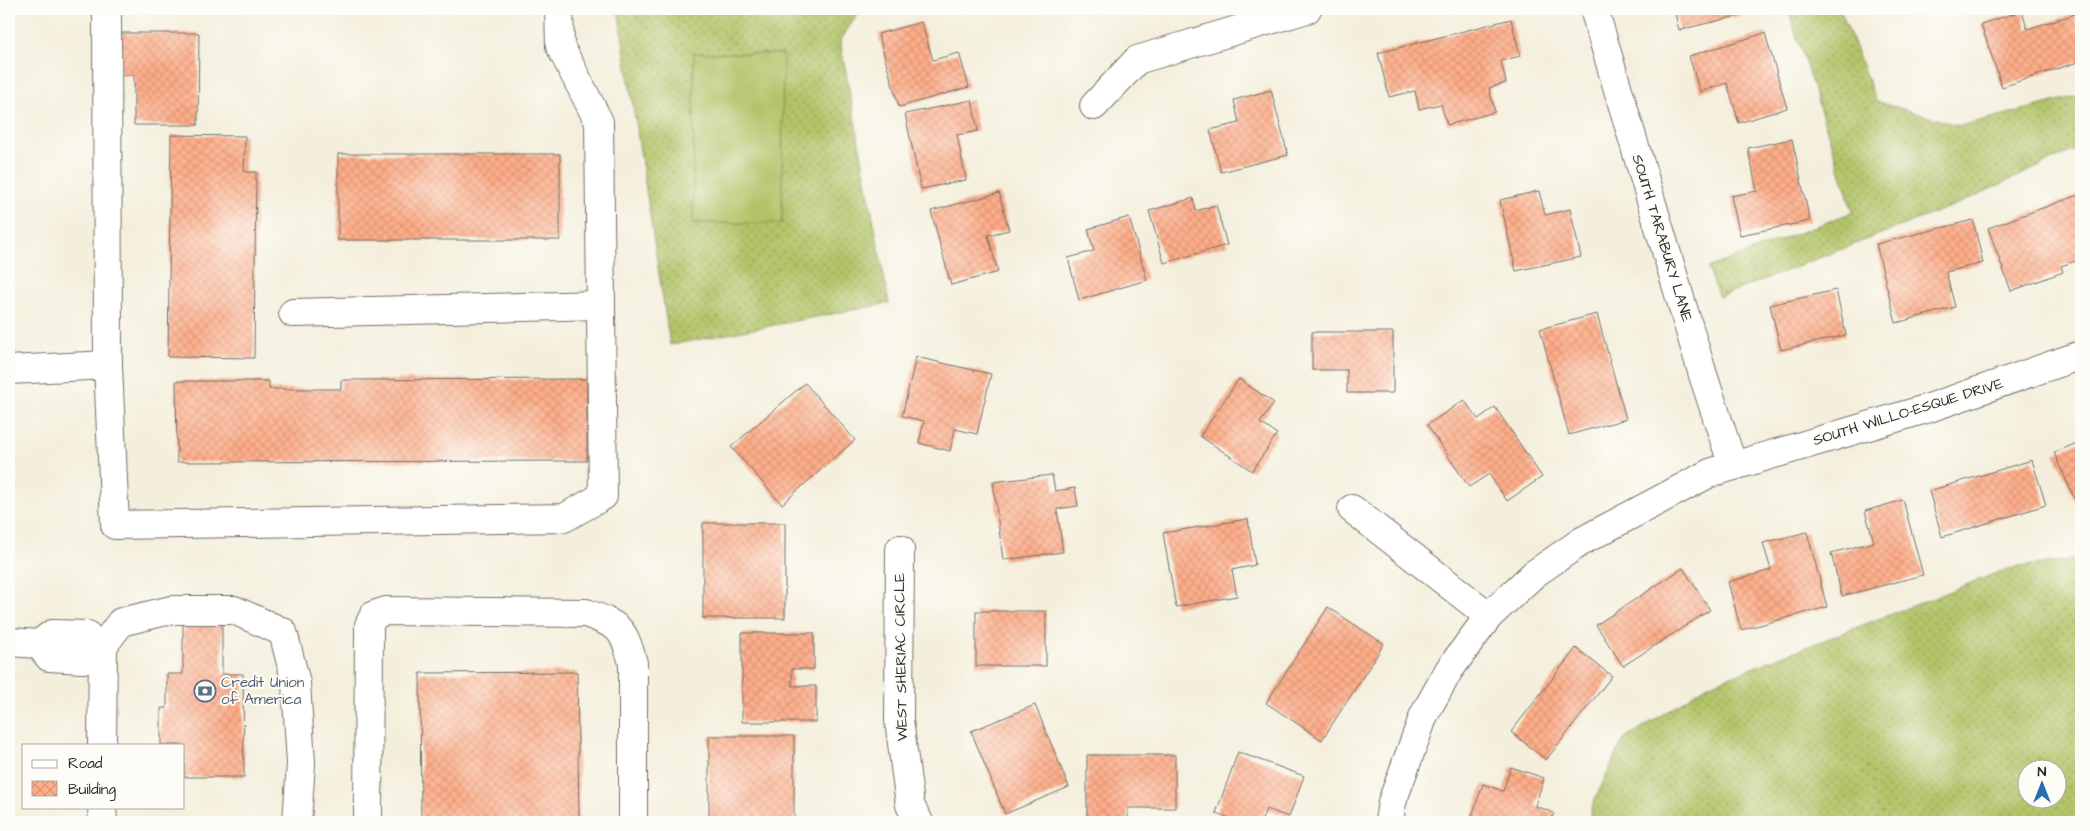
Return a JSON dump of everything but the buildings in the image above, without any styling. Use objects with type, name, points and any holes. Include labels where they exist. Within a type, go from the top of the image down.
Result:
[{"type":"street","points":[[107,9],[108,365],[115,525],[564,518],[603,496],[599,122],[560,46],[559,9]]},
{"type":"street","points":[[1094,106],[1137,60],[1307,9]]},
{"type":"street","name":"SOUTH TARABURY LANE","points":[[1594,9],[1703,375],[1733,466]]},
{"type":"street","points":[[293,313],[601,305]]},
{"type":"street","name":"SOUTH WILLO-ESQUE DRIVE","points":[[1389,822],[1392,802],[1424,715],[1449,670],[1488,616],[1534,574],[1582,541],[1710,472],[1929,408],[2081,355]]},
{"type":"street","points":[[9,370],[108,365]]},
{"type":"street","points":[[1352,509],[1488,616]]},
{"type":"street","name":"WEST SHERIAC CIRCLE","points":[[900,549],[899,720],[910,805],[919,822]]},
{"type":"street","points":[[9,642],[39,644],[49,657],[83,659],[121,622],[170,610],[234,610],[284,632],[296,683],[301,763],[297,822]]},
{"type":"street","points":[[368,822],[368,624],[374,615],[386,611],[586,613],[611,623],[626,637],[633,663],[633,822]]},
{"type":"street","points":[[98,646],[102,744]]},
{"type":"street","points":[[102,808],[103,822]]},
{"type":"green space","points":[[618,9],[861,9],[840,41],[889,303],[670,345]]},
{"type":"green space","points":[[1788,9],[1840,9],[1876,101],[1960,126],[2081,95],[2081,147],[1960,203],[1719,297],[1708,268],[1853,212]]},
{"type":"green space","points":[[694,53],[783,54],[782,223],[693,223]]},
{"type":"green space","points":[[2081,558],[2081,822],[1588,822],[1592,806],[1623,740],[1708,685],[2007,569]]},
{"type":"place","name":"Credit Union of America","points":[[205,691]]}]
